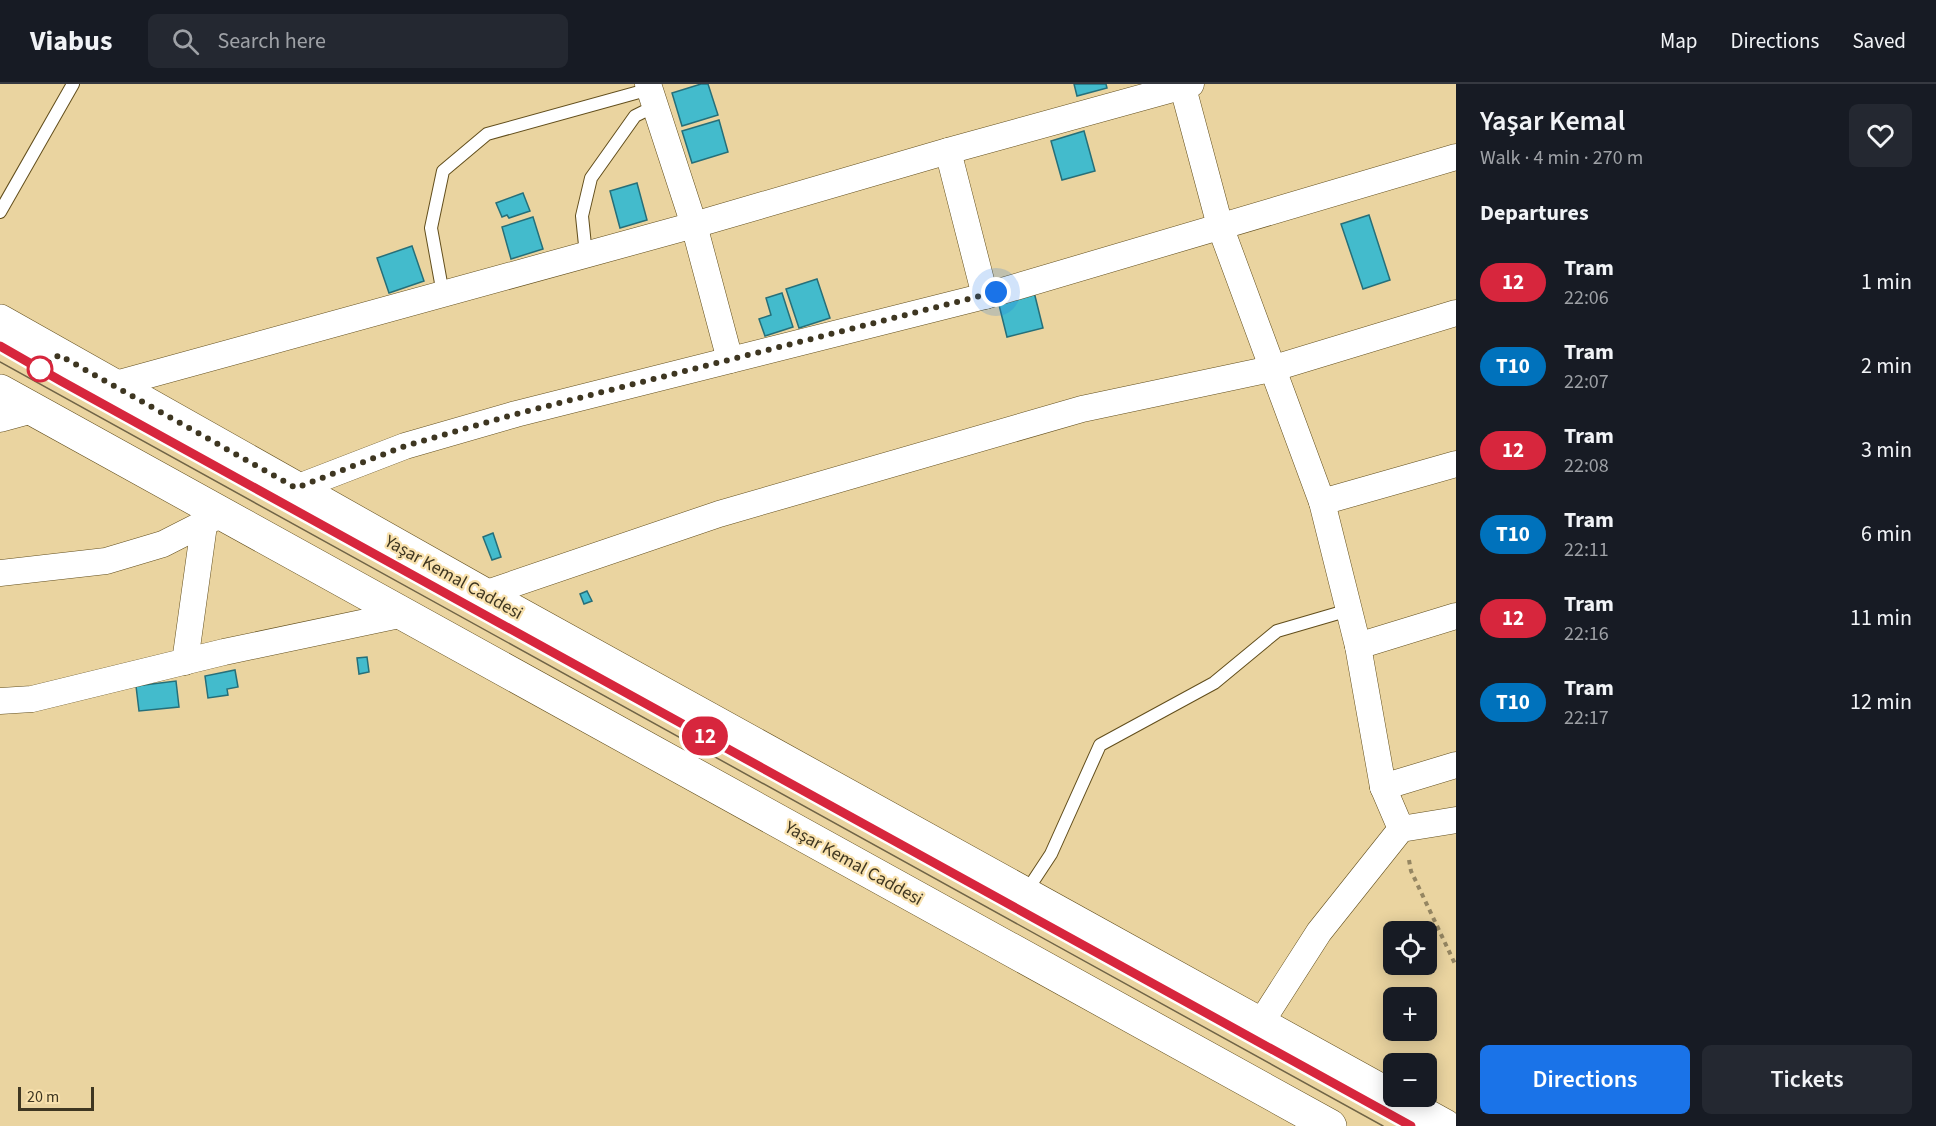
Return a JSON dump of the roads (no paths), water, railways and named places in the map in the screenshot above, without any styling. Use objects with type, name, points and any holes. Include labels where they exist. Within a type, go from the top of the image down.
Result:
[{"type":"main road","name":"Yaşar Kemal Caddesi","points":[[0,321],[484,594],[1444,1126]]},
{"type":"main road","name":"Yaşar Kemal Caddesi","points":[[0,391],[213,520],[404,615],[1330,1126]]},
{"type":"street","points":[[112,385],[694,225],[1185,85],[1220,226],[1322,502],[1358,646],[1383,787],[1401,829]]},
{"type":"street","points":[[651,93],[694,225],[730,360]]},
{"type":"street","points":[[948,151],[985,296]]},
{"type":"street","points":[[296,488],[405,446],[516,414],[985,296],[1456,157]]},
{"type":"street","points":[[484,594],[719,514],[1082,409],[1271,369],[1456,313]]},
{"type":"street","points":[[0,419],[33,410]]},
{"type":"street","points":[[1322,502],[1456,464]]},
{"type":"street","points":[[0,573],[106,561],[163,544],[213,520]]},
{"type":"street","points":[[185,662],[213,520]]},
{"type":"street","points":[[0,700],[32,699],[185,662],[404,615]]},
{"type":"street","points":[[1358,646],[1456,616]]},
{"type":"street","points":[[1383,787],[1456,765]]},
{"type":"street","points":[[1260,1024],[1319,932],[1401,829],[1456,820]]},
{"type":"lane","points":[[0,212],[73,84]]},
{"type":"lane","points":[[586,255],[582,216],[591,178],[651,93]]},
{"type":"lane","points":[[443,294],[431,228],[443,171],[487,134],[651,93]]},
{"type":"lane","points":[[1024,895],[1051,854],[1100,745],[1214,683],[1277,631],[1349,610]]},
{"type":"tram line","points":[[0,346],[1411,1126]]},
{"type":"tram line","name":"12","points":[[0,346],[1411,1126]]},
{"type":"tram line","points":[[0,362],[1383,1126]]}]
